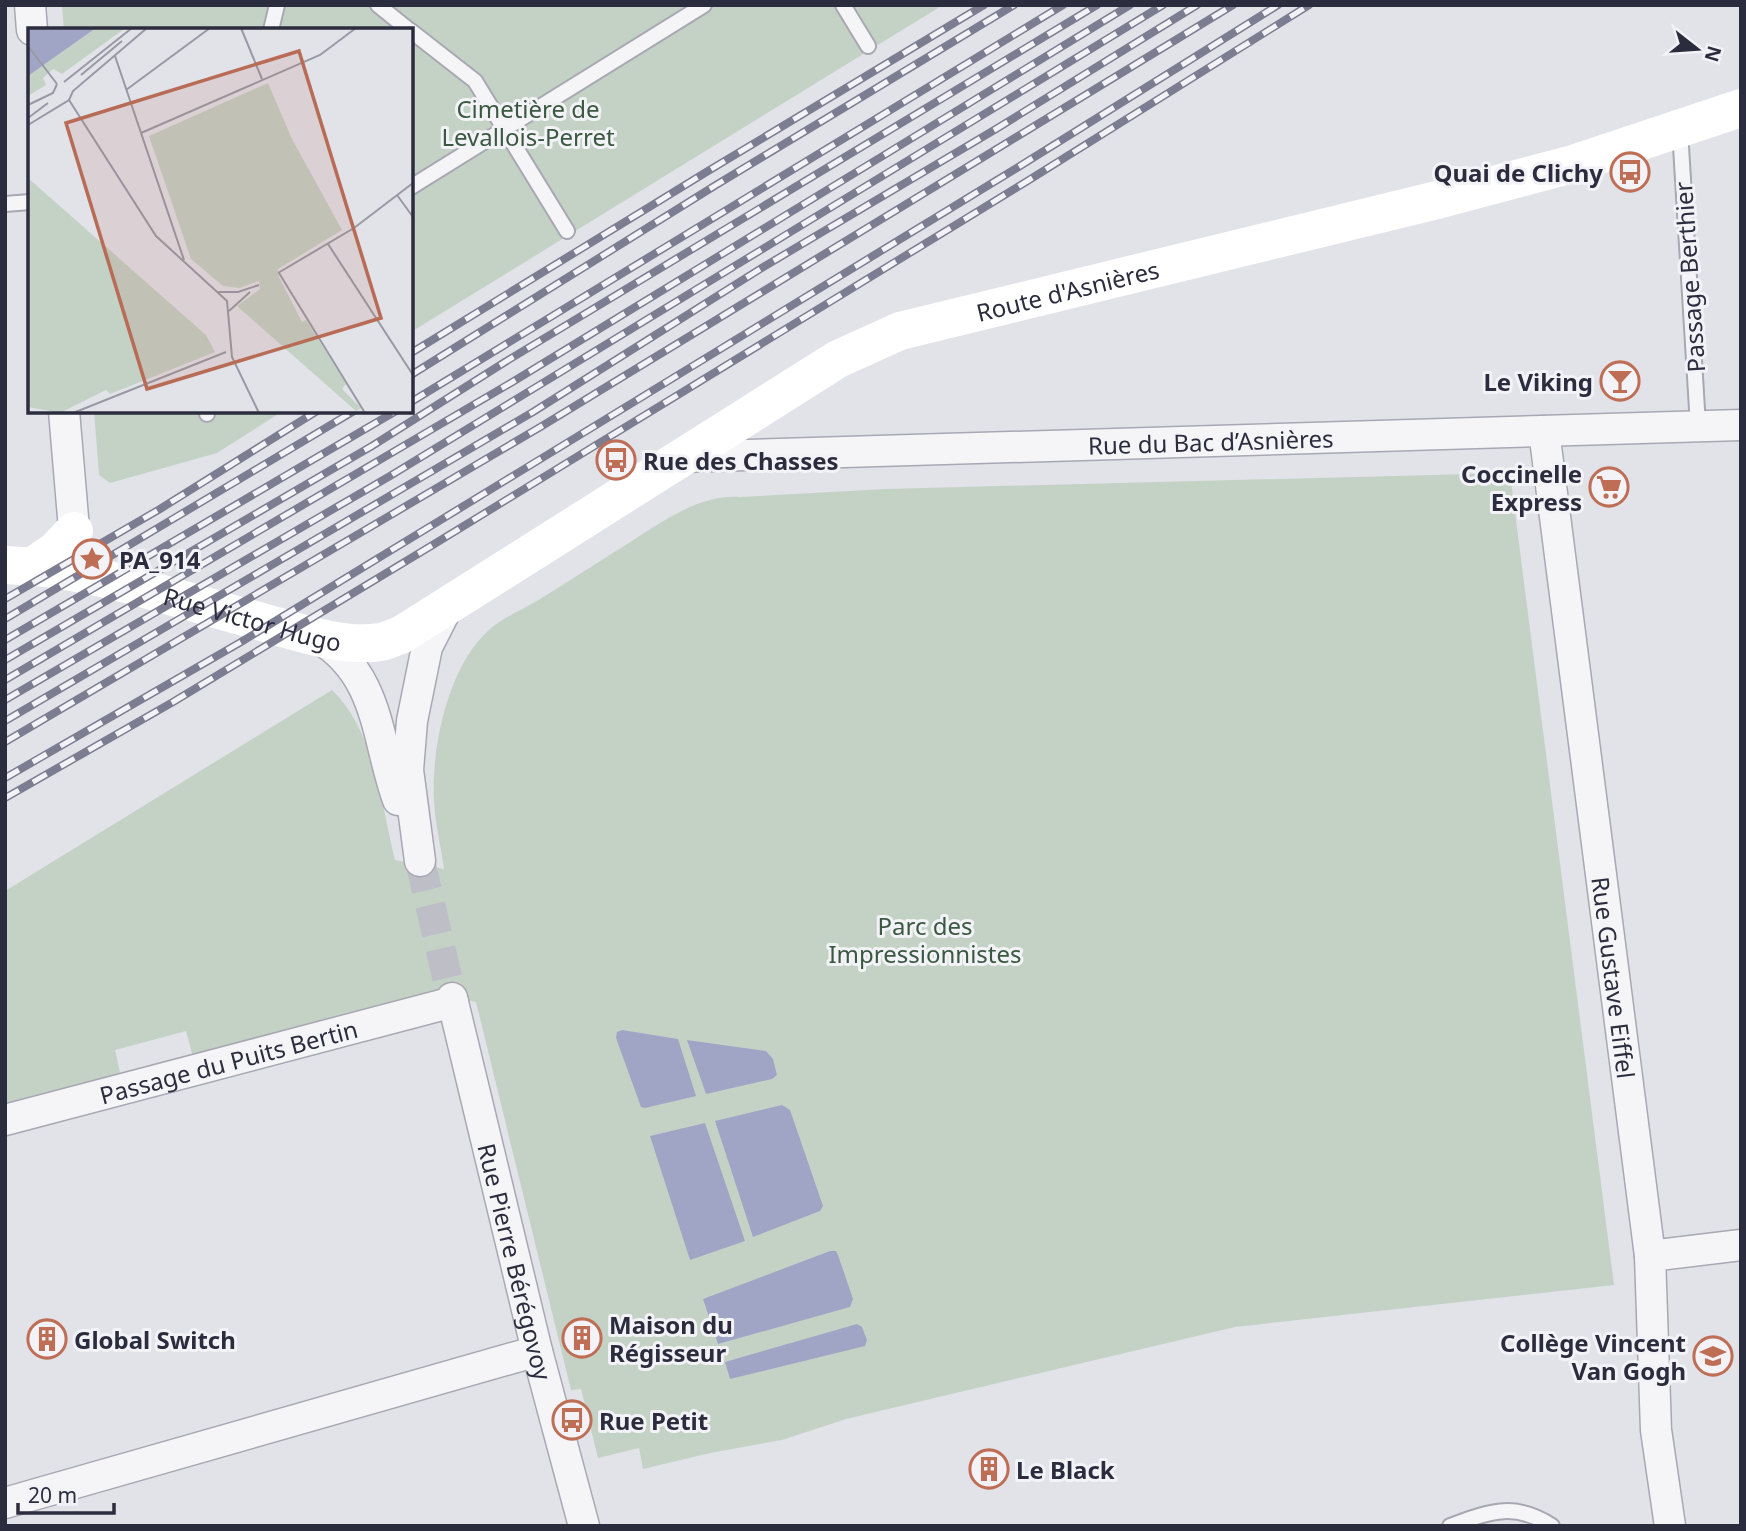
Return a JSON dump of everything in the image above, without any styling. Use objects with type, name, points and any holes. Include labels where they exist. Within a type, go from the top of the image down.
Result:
[{"type":"main road","name":"Route d'Asnières","points":[[449,604],[838,359],[900,331],[1437,200],[1573,164],[1741,108]]},
{"type":"main road","points":[[20,565],[55,551],[75,536]]},
{"type":"main road","name":"Rue Victor Hugo","points":[[20,565],[78,573],[314,635],[386,657]]},
{"type":"main road","points":[[386,657],[401,635],[449,604]]},
{"type":"street","points":[[30,5],[32,28]]},
{"type":"street","points":[[64,413],[75,536]]},
{"type":"street","name":"Rue du Bac d’Asnières","points":[[681,457],[1741,425]]},
{"type":"street","name":"Rue Gustave Eiffel","points":[[1544,431],[1650,1256],[1656,1430],[1670,1526]]},
{"type":"street","points":[[386,657],[427,647],[449,604]]},
{"type":"street","points":[[386,657],[412,721],[408,770],[419,861],[396,793],[372,703],[386,657]]},
{"type":"street","name":"Passage du Puits Bertin","points":[[5,1120],[452,1000]]},
{"type":"street","name":"Rue Pierre Bérégovoy","points":[[452,1000],[537,1351],[584,1526]]},
{"type":"street","points":[[1650,1256],[1741,1245]]},
{"type":"street","points":[[5,1503],[537,1351]]},
{"type":"lane","points":[[271,28],[276,5]]},
{"type":"lane","points":[[377,5],[406,28]]},
{"type":"lane","points":[[413,186],[704,5]]},
{"type":"lane","points":[[843,5],[868,47]]},
{"type":"lane","points":[[413,33],[475,81],[567,231]]},
{"type":"lane","name":"Passage Berthier","points":[[1679,129],[1698,426]]},
{"type":"lane","points":[[5,204],[28,202]]},
{"type":"lane","points":[[1450,1526],[1491,1512],[1521,1511],[1552,1526]]},
{"type":"green space","name":"Cimetière de Levallois-Perret","points":[[62,5],[943,5],[413,331],[413,28],[64,28]]},
{"type":"green space","points":[[94,413],[280,413],[217,453],[110,483],[99,475]]},
{"type":"green space","name":"Parc des Impressionnistes","points":[[1510,473],[1614,1285],[1235,1327],[846,1419],[782,1440],[643,1469],[639,1448],[598,1458],[581,1389],[571,1390],[476,1002],[428,993],[193,1057],[186,1031],[115,1050],[121,1077],[5,1109],[5,891],[332,690],[358,726],[367,747],[395,860],[444,869],[435,810],[434,780],[439,733],[453,685],[475,645],[501,621],[675,514],[691,507],[723,498],[886,489]]},
{"type":"water","points":[[622,1030],[678,1039],[696,1096],[641,1107],[616,1038],[617,1032]]},
{"type":"water","points":[[687,1040],[766,1051],[773,1059],[777,1075],[772,1079],[706,1094]]},
{"type":"water","points":[[782,1105],[790,1110],[823,1206],[820,1211],[753,1237],[715,1121]]},
{"type":"water","points":[[705,1123],[745,1241],[690,1260],[650,1136]]},
{"type":"water","points":[[836,1251],[838,1255],[853,1299],[850,1307],[718,1344],[703,1299]]},
{"type":"water","points":[[857,1324],[862,1327],[867,1340],[865,1346],[730,1379],[725,1362]]},
{"type":"tunnel","points":[[420,861],[452,998]]},
{"type":"railway","points":[[413,352],[984,5]]},
{"type":"railway","points":[[413,374],[716,185],[1014,5]]},
{"type":"railway","points":[[413,401],[1063,5]]},
{"type":"railway","points":[[5,660],[372,446],[505,362],[1097,5]]},
{"type":"railway","points":[[5,680],[514,381],[1130,5]]},
{"type":"railway","points":[[5,700],[390,476],[1163,5]]},
{"type":"railway","points":[[5,721],[533,412],[765,266],[996,129],[1197,5]]},
{"type":"railway","points":[[5,742],[542,426],[1233,5]]},
{"type":"railway","points":[[5,778],[241,642],[1020,166],[1278,5]]},
{"type":"railway","points":[[5,798],[173,702],[431,546],[1029,180],[1309,5]]},
{"type":"railway","points":[[5,599],[160,509],[314,413]]},
{"type":"railway","points":[[5,619],[351,413]]},
{"type":"railway","points":[[5,640],[393,413]]},
{"type":"place","name":"Quai de Clichy","points":[[1630,172]]},
{"type":"place","name":"Le Viking","points":[[1620,381]]},
{"type":"place","name":"Rue des Chasses","points":[[616,460]]},
{"type":"place","name":"Coccinelle Express","points":[[1609,487]]},
{"type":"place","name":"PA_914","points":[[92,559]]},
{"type":"place","name":"Maison du Régisseur","points":[[582,1338]]},
{"type":"place","name":"Global Switch","points":[[47,1339]]},
{"type":"place","name":"Collège Vincent Van Gogh","points":[[1713,1356]]},
{"type":"place","name":"Rue Petit","points":[[572,1420]]},
{"type":"place","name":"Le Black","points":[[989,1469]]}]
